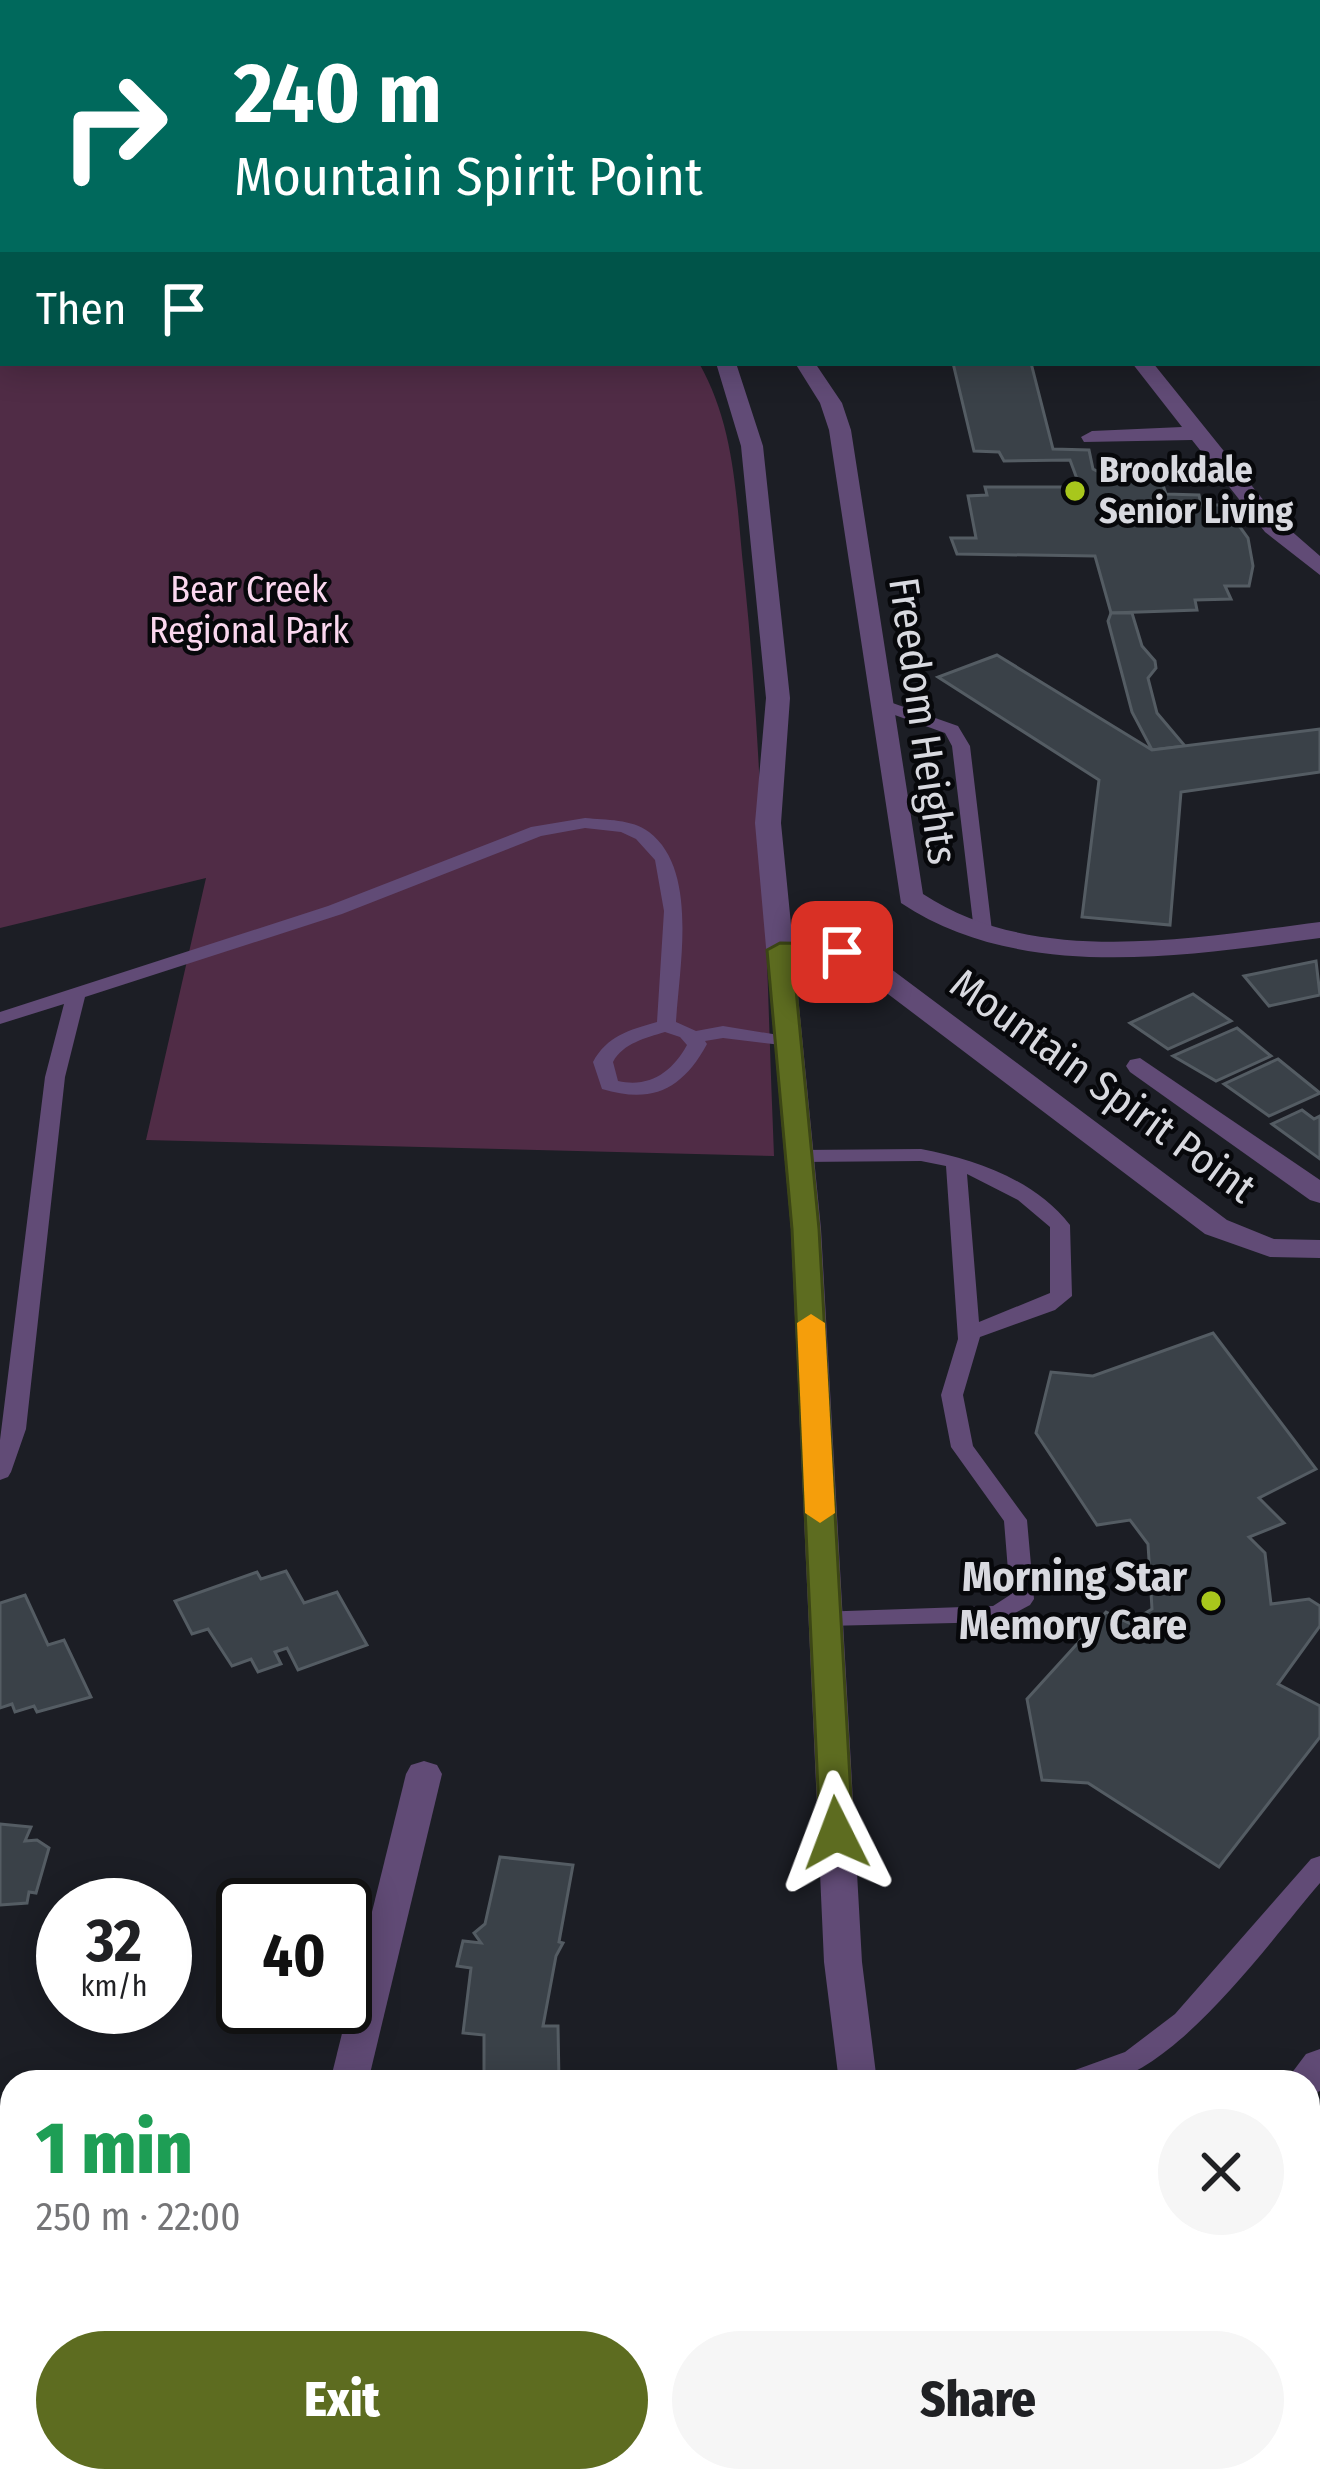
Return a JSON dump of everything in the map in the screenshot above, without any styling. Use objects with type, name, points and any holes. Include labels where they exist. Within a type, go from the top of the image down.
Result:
[{"type":"street","points":[[727,366],[752,446],[778,698],[768,823],[800,1156],[842,1962],[856,2070]]},
{"type":"street","name":"Freedom Heights","points":[[808,366],[831,403],[840,430],[910,897],[929,916],[1040,944],[1201,946],[1318,930]]},
{"type":"street","points":[[1144,366],[1274,527],[1320,568]]},
{"type":"street","points":[[1092,437],[1197,434]]},
{"type":"street","name":"Mountain Spirit Point","points":[[780,950],[826,948],[857,957],[1216,1227],[1270,1248],[1320,1249]]},
{"type":"street","points":[[1140,1066],[1320,1194]]},
{"type":"street","points":[[352,2070],[424,1774]]},
{"type":"lane","points":[[884,705],[952,730],[961,746],[982,931]]},
{"type":"lane","points":[[0,1018],[334,910],[537,831],[607,824],[642,835],[654,845],[669,877],[673,911],[666,1025]]},
{"type":"lane","points":[[0,1472],[15,1429],[55,1076],[76,994]]},
{"type":"lane","points":[[666,1025],[691,1037],[697,1044],[686,1069],[663,1084],[623,1091],[609,1085],[603,1061],[610,1049],[666,1025]]},
{"type":"lane","points":[[691,1037],[723,1032],[791,1043]]},
{"type":"lane","points":[[800,1156],[921,1154],[993,1175],[1039,1203],[1060,1226],[1061,1296],[968,1333]]},
{"type":"lane","points":[[826,1618],[998,1614],[1022,1599],[1015,1520],[962,1447],[952,1395],[968,1333],[956,1162]]},
{"type":"lane","points":[[1107,2070],[1135,2060],[1184,2022],[1320,1866]]},
{"type":"green space","name":"Bear Creek Regional Park","points":[[0,366],[700,366],[727,439],[751,647],[774,1156],[146,1140],[206,878],[0,928]]},
{"type":"building","name":"Brookdale Senior Living","points":[[954,366],[1032,366],[1053,449],[1089,450],[1093,469],[1109,477],[1162,482],[1166,494],[1199,495],[1201,505],[1220,505],[1248,538],[1253,566],[1249,586],[1225,586],[1231,599],[1195,600],[1197,610],[1111,613],[1095,556],[957,554],[951,538],[976,538],[968,496],[987,495],[985,487],[1080,487],[1070,460],[1004,461],[999,452],[974,451]]},
{"type":"building","points":[[1111,613],[1132,613],[1142,646],[1155,661],[1148,678],[1157,713],[1185,746],[1152,750],[1132,712],[1108,621]]},
{"type":"building","points":[[997,655],[1152,750],[1320,729],[1320,772],[1181,792],[1170,925],[1082,917],[1099,780],[938,677]]},
{"type":"building","points":[[1316,961],[1320,995],[1269,1006],[1244,976]]},
{"type":"building","points":[[1193,994],[1231,1021],[1168,1049],[1130,1023]]},
{"type":"building","points":[[1237,1028],[1271,1056],[1216,1081],[1173,1056]]},
{"type":"building","points":[[1278,1059],[1320,1093],[1269,1116],[1224,1084]]},
{"type":"building","points":[[1302,1110],[1314,1119],[1320,1116],[1320,1159],[1272,1124]]},
{"type":"building","name":"Morning Star Memory Care","points":[[1213,1333],[1316,1469],[1259,1498],[1284,1523],[1249,1537],[1265,1553],[1271,1604],[1309,1599],[1320,1606],[1320,1626],[1278,1684],[1320,1706],[1320,1737],[1219,1867],[1088,1783],[1042,1780],[1027,1699],[1106,1612],[1129,1623],[1152,1609],[1148,1544],[1130,1520],[1097,1525],[1036,1433],[1051,1372],[1093,1376]]},
{"type":"building","points":[[286,1571],[304,1603],[337,1592],[367,1645],[298,1670],[287,1648],[275,1652],[281,1664],[258,1672],[251,1659],[232,1666],[208,1629],[192,1634],[175,1601],[257,1572],[261,1579]]},
{"type":"building","points":[[25,1595],[48,1645],[64,1640],[91,1697],[37,1712],[34,1706],[15,1712],[12,1704],[0,1708],[0,1603]]},
{"type":"building","points":[[0,1824],[31,1827],[25,1841],[37,1840],[49,1848],[40,1878],[36,1878],[36,1893],[29,1892],[27,1903],[0,1905]]},
{"type":"building","points":[[500,1857],[573,1865],[559,1942],[563,1943],[556,1956],[543,2026],[558,2026],[559,2070],[484,2070],[484,2035],[463,2033],[471,1968],[457,1966],[463,1941],[481,1943],[474,1933],[485,1924]]},
{"type":"slow traffic","points":[[811,1323],[820,1513]]},
{"type":"place","name":"Brookdale Senior Living","points":[[1075,491]]},
{"type":"place","name":"Morning Star Memory Care","points":[[1211,1601]]},
{"type":"route","points":[[836,1833],[806,1229],[780,950],[842,952]]}]
